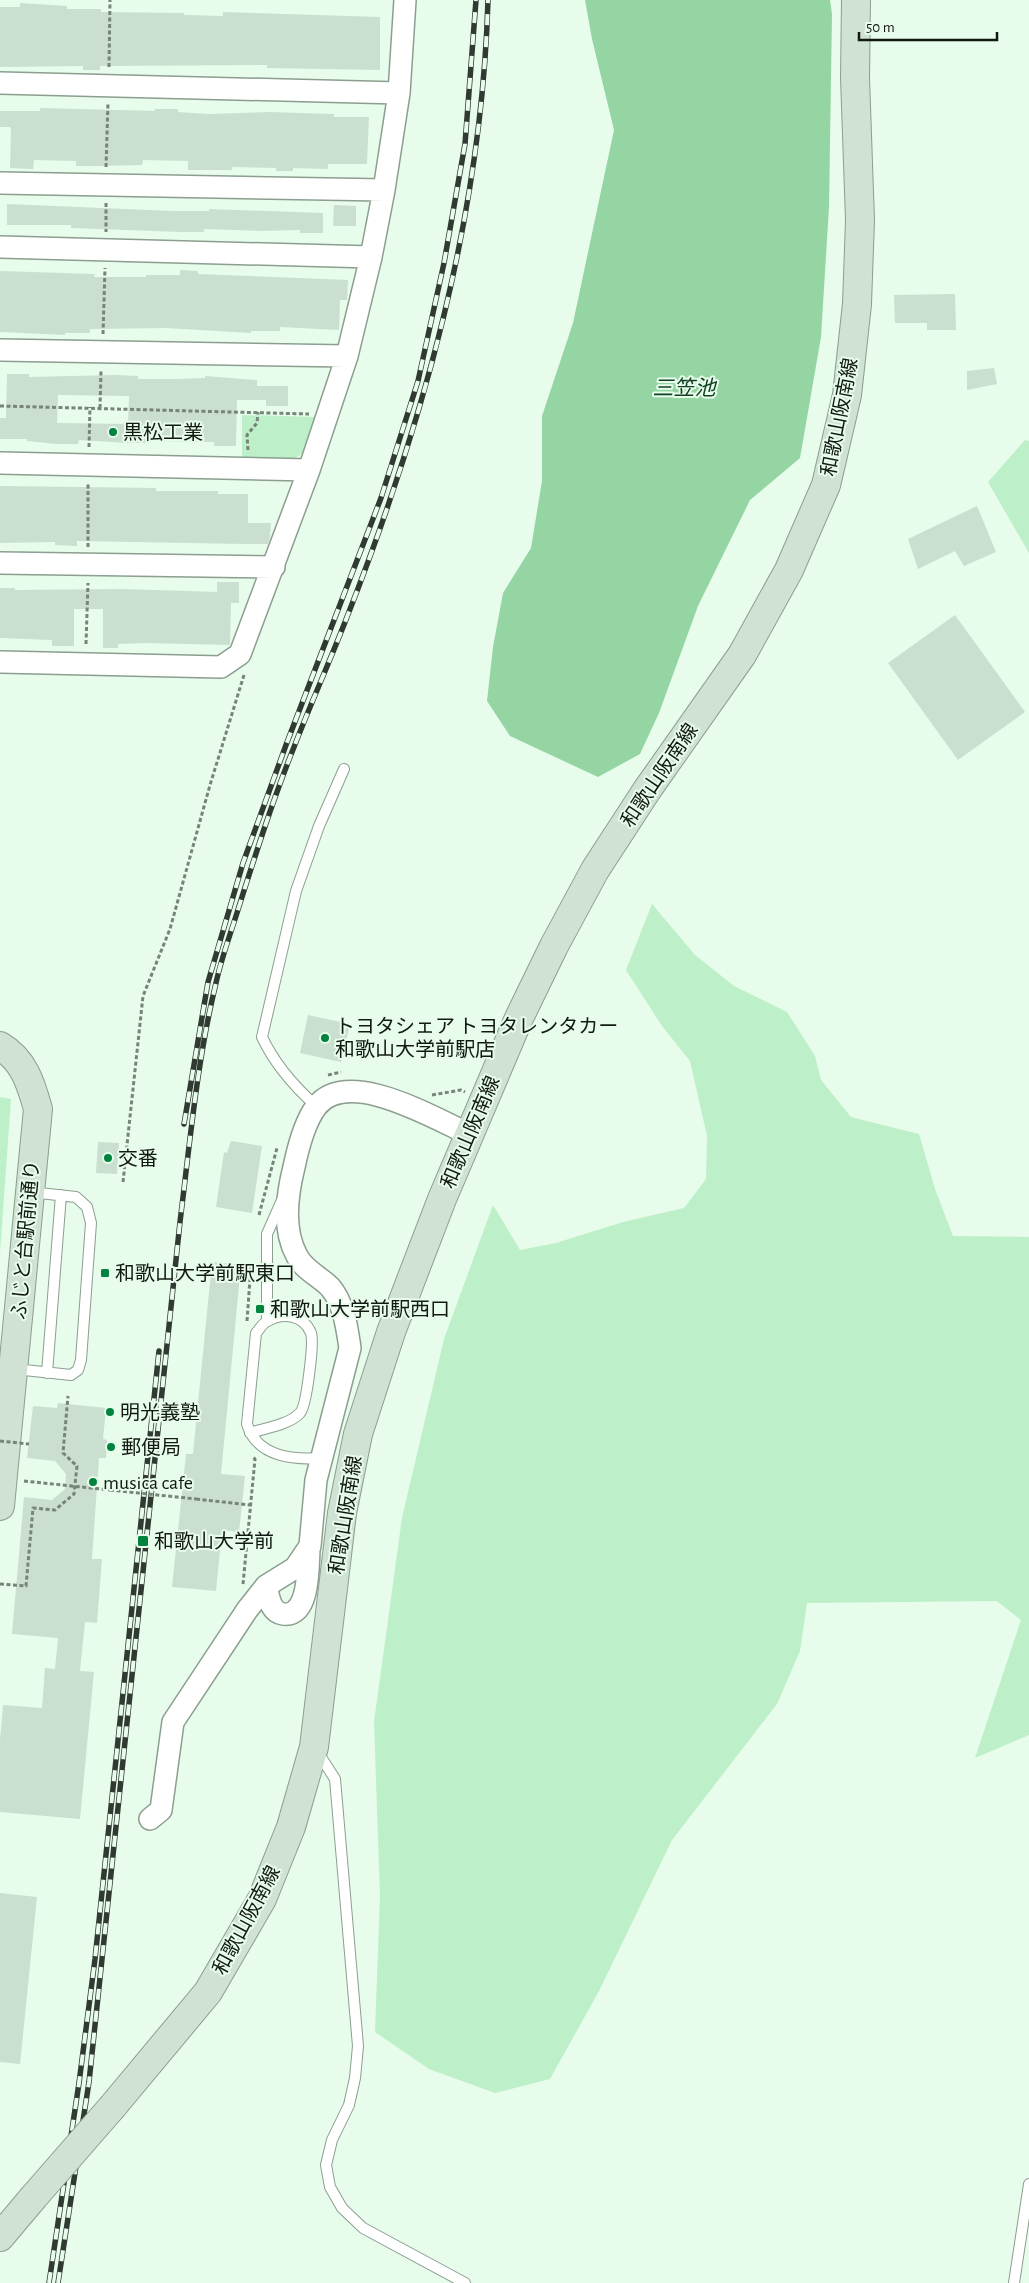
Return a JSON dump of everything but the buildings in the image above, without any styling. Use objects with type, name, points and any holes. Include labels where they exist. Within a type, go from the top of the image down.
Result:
[{"type":"main road","name":"和歌山阪南線","points":[[0,2238],[208,1992],[239,1942],[262,1899],[291,1828],[314,1747],[342,1513],[358,1434],[391,1332],[442,1199],[527,1002],[554,946],[595,870],[647,790],[742,655],[789,570],[826,485],[847,395],[857,304],[860,220],[855,78],[856,0]]},
{"type":"main road","name":"ふじと台駅前通り","points":[[0,1046],[10,1052],[29,1076],[38,1109],[0,1506]]},
{"type":"street","points":[[0,662],[221,667],[240,654],[309,470],[346,356],[371,257],[384,190],[399,93],[405,0]]},
{"type":"street","points":[[0,83],[399,93]]},
{"type":"street","points":[[0,183],[384,190]]},
{"type":"street","points":[[0,247],[371,257]]},
{"type":"street","points":[[0,350],[346,356]]},
{"type":"street","points":[[0,463],[309,470]]},
{"type":"street","points":[[0,563],[274,567]]},
{"type":"street","points":[[266,1586],[271,1605],[276,1611],[291,1614],[297,1611],[304,1597],[316,1480],[350,1348],[341,1306],[330,1288],[300,1261],[289,1236],[286,1214],[290,1182],[298,1150],[316,1106],[332,1093],[354,1090],[390,1098],[469,1134]]},
{"type":"street","points":[[150,1820],[161,1810],[173,1722],[225,1643],[266,1586],[295,1568],[310,1546]]},
{"type":"lane","points":[[316,1106],[301,1093],[269,1053],[262,1037],[296,891],[319,826],[344,769]]},
{"type":"lane","points":[[267,1321],[267,1234],[290,1182]]},
{"type":"lane","points":[[13,1369],[71,1375],[78,1370],[82,1341],[91,1223],[87,1207],[76,1197],[29,1192]]},
{"type":"lane","points":[[47,1373],[61,1195]]},
{"type":"lane","points":[[250,1433],[290,1420],[300,1412],[306,1401],[312,1336],[307,1325],[295,1317],[282,1316],[267,1321],[256,1333],[247,1424],[250,1433],[259,1445],[278,1455],[299,1460],[321,1458]]},
{"type":"lane","points":[[314,1747],[335,1778],[358,2046],[355,2078],[349,2105],[332,2140],[326,2165],[330,2187],[342,2208],[363,2228],[465,2283]]},
{"type":"lane","points":[[1014,2283],[1029,2184]]},
{"type":"path","points":[[0,406],[258,412],[306,415],[314,412],[328,412]]},
{"type":"path","points":[[86,664],[90,408]]},
{"type":"path","points":[[251,453],[247,449],[247,435],[257,423],[258,412]]},
{"type":"path","points":[[123,1182],[144,996],[170,930],[210,785],[246,670]]},
{"type":"path","points":[[0,1584],[26,1586],[33,1508],[55,1510],[74,1494],[77,1466],[63,1454],[68,1396]]},
{"type":"path","points":[[0,1441],[29,1444]]},
{"type":"path","points":[[16,1480],[250,1505]]},
{"type":"shaded area","points":[[242,415],[315,417],[305,452],[292,460],[242,459]]},
{"type":"shaded area","points":[[1025,440],[1029,441],[1029,553],[988,482]]},
{"type":"shaded area","points":[[652,904],[695,955],[734,986],[787,1012],[815,1056],[821,1080],[851,1117],[919,1134],[935,1189],[953,1236],[1029,1237],[1029,1735],[975,1758],[1021,1620],[997,1601],[807,1603],[800,1651],[777,1704],[672,1840],[599,1991],[550,2079],[495,2093],[429,2069],[375,2032],[380,1895],[374,1722],[402,1518],[444,1339],[493,1205],[520,1250],[556,1243],[623,1222],[684,1208],[706,1179],[707,1136],[690,1061],[662,1026],[626,970]]},
{"type":"shaded area","points":[[0,1097],[11,1099],[0,1253]]},
{"type":"water","name":"三笠池","points":[[585,0],[830,0],[832,14],[829,207],[821,337],[800,458],[750,500],[698,606],[659,713],[640,754],[598,777],[510,736],[487,701],[493,647],[503,593],[531,548],[542,481],[542,416],[573,323],[614,130],[592,39]]},
{"type":"railway","points":[[184,1124],[208,982],[243,863],[286,745],[381,498],[418,381],[444,263],[465,144],[476,0]]},
{"type":"railway","points":[[58,2283],[89,2082],[180,1222],[195,1102],[209,1012],[220,966],[264,831],[286,768],[375,543],[401,468],[424,392],[461,237],[474,158],[483,79],[488,0]]},
{"type":"railway","points":[[49,2283],[79,2083],[95,1959],[159,1351]]},
{"type":"place","name":"黒松工業","points":[[113,432]]},
{"type":"place","name":"トヨタシェア トヨタレンタカー 和歌山大学前駅店","points":[[325,1038]]},
{"type":"place","name":"交番","points":[[108,1158]]},
{"type":"place","name":"和歌山大学前駅東口","points":[[105,1273]]},
{"type":"place","name":"和歌山大学前駅西口","points":[[260,1309]]},
{"type":"place","name":"明光義塾","points":[[110,1412]]},
{"type":"place","name":"郵便局","points":[[111,1447]]},
{"type":"place","name":"musica cafe","points":[[93,1482]]},
{"type":"place","name":"和歌山大学前","points":[[143,1541]]}]
